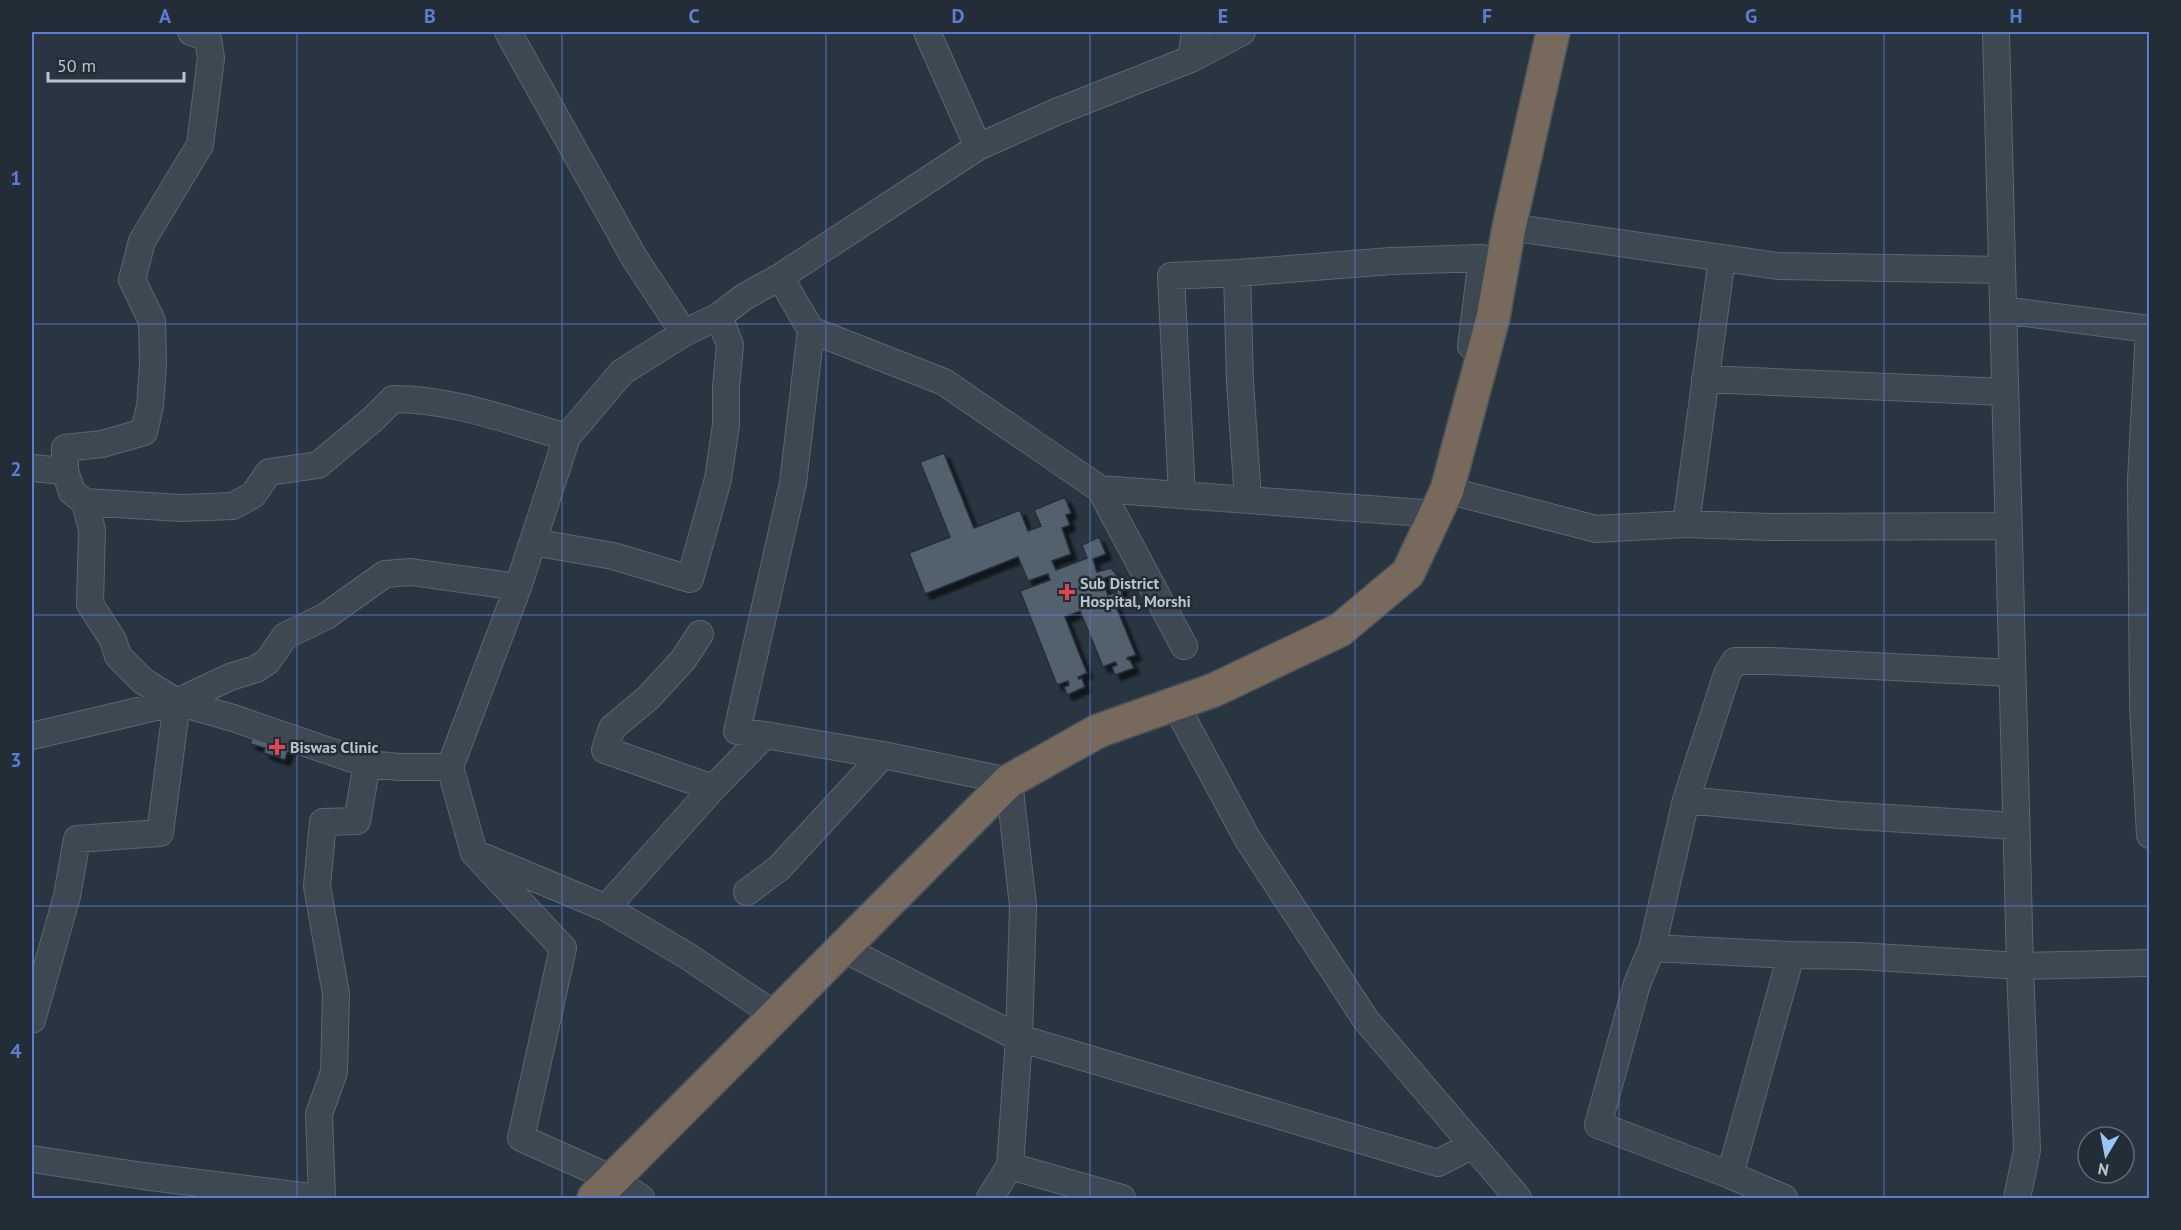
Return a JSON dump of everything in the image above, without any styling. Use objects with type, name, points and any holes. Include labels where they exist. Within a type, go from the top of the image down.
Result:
[{"type":"highway","points":[[604,1189],[1009,781],[1098,731],[1214,690],[1340,630],[1408,573],[1441,502],[1493,318],[1509,226],[1553,32]]},
{"type":"street","points":[[508,32],[635,259],[684,333]]},
{"type":"street","points":[[927,32],[978,147]]},
{"type":"street","points":[[1191,59],[1195,32]]},
{"type":"street","points":[[641,1198],[604,1189],[521,1137],[563,948],[474,853],[450,767],[518,587],[567,436],[622,372],[684,333],[719,316],[744,297],[780,277],[978,147],[1056,112],[1191,59],[1242,32]]},
{"type":"street","points":[[1996,32],[2019,966],[2026,1150],[2017,1198]]},
{"type":"street","points":[[208,40],[200,145],[142,241],[132,279],[152,321],[153,365],[150,406],[144,432],[102,444],[65,448],[65,471],[72,492],[85,502],[181,507],[233,506],[253,495],[269,472],[318,465],[373,420],[393,399],[419,399],[467,409],[567,436]]},
{"type":"street","points":[[1509,226],[1778,266],[2002,270]]},
{"type":"street","points":[[1182,495],[1171,276],[1391,261],[1482,258],[1471,346],[1484,351]]},
{"type":"street","points":[[1686,524],[1722,258]]},
{"type":"street","points":[[1237,273],[1240,382],[1248,500]]},
{"type":"street","points":[[780,277],[811,330],[793,483],[736,731],[883,754],[1009,781],[1023,906],[1019,1038],[1010,1166],[990,1198]]},
{"type":"street","points":[[2003,310],[2149,329],[2141,480],[2142,706],[2150,835]]},
{"type":"street","points":[[532,543],[613,556],[690,579],[718,479],[726,425],[726,387],[730,345],[719,316]]},
{"type":"street","points":[[811,330],[944,382],[1100,489],[1184,646]]},
{"type":"street","points":[[1705,379],[2005,392]]},
{"type":"street","points":[[32,468],[65,471]]},
{"type":"street","points":[[1100,489],[1248,500],[1441,502],[1596,529],[1686,524],[1770,527],[2008,526]]},
{"type":"street","points":[[85,502],[92,530],[90,604],[113,640],[118,656],[143,681],[177,702],[233,718],[367,764],[400,767],[450,767]]},
{"type":"street","points":[[32,736],[177,702],[230,677],[256,669],[268,661],[285,636],[326,616],[385,574],[411,572],[518,587]]},
{"type":"street","points":[[700,634],[683,660],[648,698],[612,728],[605,750],[713,788]]},
{"type":"street","points":[[1784,1198],[1598,1125],[1638,984],[1652,948],[1686,800],[1727,674],[1735,661],[2012,673]]},
{"type":"street","points":[[32,1020],[66,896],[77,839],[160,832],[177,702]]},
{"type":"street","points":[[1175,704],[1247,837],[1366,1020],[1518,1198]]},
{"type":"street","points":[[606,908],[713,788],[765,735]]},
{"type":"street","points":[[747,892],[779,868],[883,754]]},
{"type":"street","points":[[32,1159],[142,1176],[320,1198],[319,1114],[334,1072],[336,994],[317,886],[323,822],[357,821],[367,764]]},
{"type":"street","points":[[1686,800],[1840,815],[2016,826]]},
{"type":"street","points":[[474,853],[606,908],[687,955],[775,1015]]},
{"type":"street","points":[[842,948],[1019,1038],[1438,1162],[1473,1145]]},
{"type":"street","points":[[1652,948],[1859,956],[2019,966],[2150,963]]},
{"type":"street","points":[[1730,1175],[1791,955]]},
{"type":"street","points":[[1010,1166],[1122,1198]]},
{"type":"building","points":[[944,453],[974,528],[1020,510],[1028,531],[1041,526],[1034,510],[1065,497],[1071,513],[1066,515],[1070,525],[1062,528],[1071,554],[1052,561],[1056,570],[1087,558],[1082,545],[1099,537],[1106,554],[1093,559],[1097,572],[1111,568],[1121,580],[1122,595],[1113,599],[1136,655],[1127,658],[1134,668],[1115,675],[1112,667],[1117,665],[1115,662],[1103,667],[1080,611],[1065,617],[1087,673],[1078,677],[1082,678],[1085,687],[1067,695],[1064,687],[1069,685],[1068,681],[1057,685],[1020,591],[1050,580],[1048,574],[1028,581],[1018,557],[925,594],[909,553],[950,537],[920,462]],"holes":[[[1111,576],[1117,592],[1108,595],[1102,579]]]},
{"type":"building","points":[[254,732],[290,743],[285,760],[264,753],[265,748],[250,744]]},
{"type":"place","name":"Sub District Hospital, Morshi","points":[[1067,592]]},
{"type":"place","name":"Biswas Clinic","points":[[277,747]]}]
